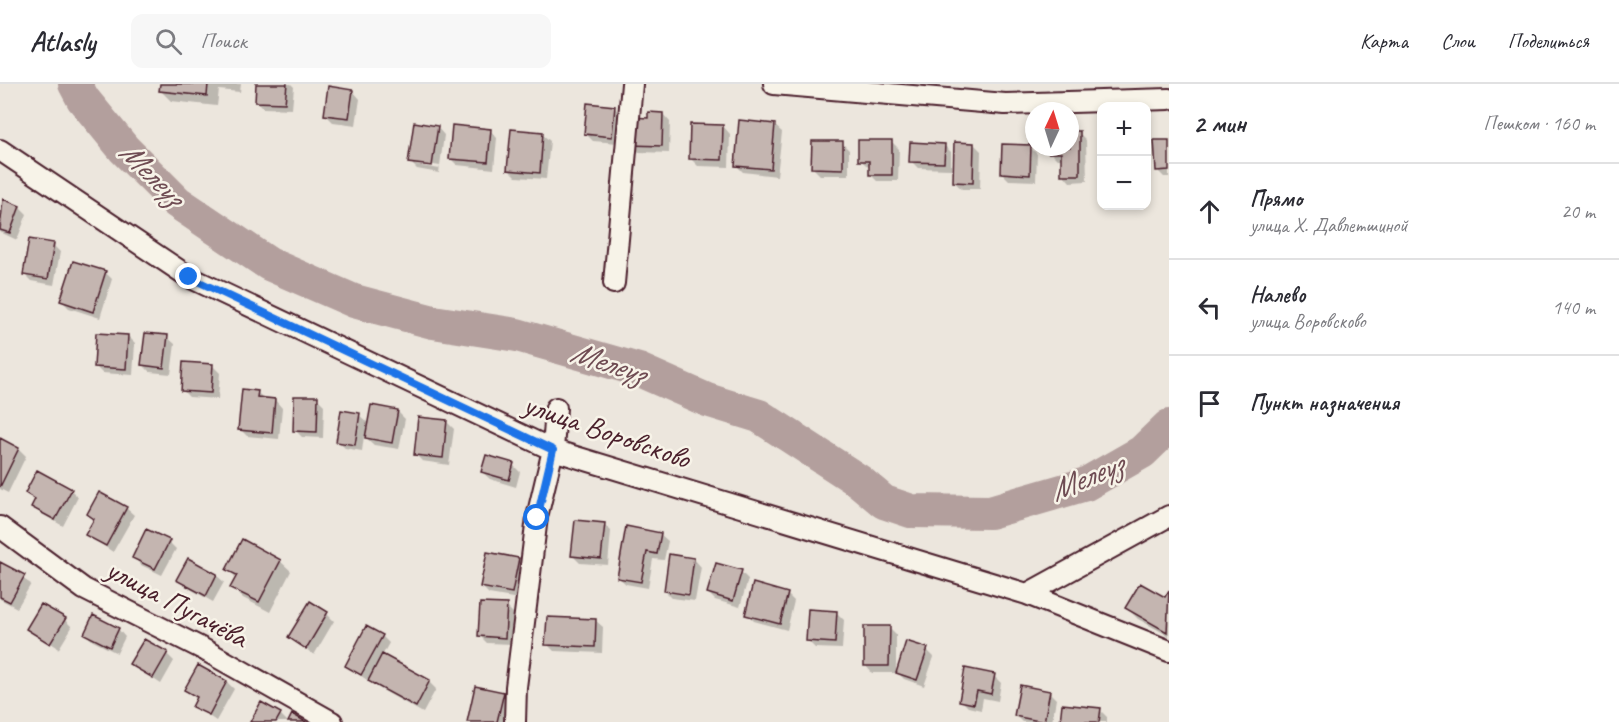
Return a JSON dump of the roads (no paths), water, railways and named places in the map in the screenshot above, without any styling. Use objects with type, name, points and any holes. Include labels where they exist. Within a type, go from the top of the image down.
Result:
[{"type":"street","points":[[614,284],[632,84]]},
{"type":"street","points":[[774,84],[1005,104],[1169,99]]},
{"type":"street","name":"улица Воровсково","points":[[0,150],[189,277],[553,450],[1027,594],[1169,651]]},
{"type":"street","points":[[515,722],[516,687],[537,518],[553,450],[556,408]]},
{"type":"street","points":[[1027,594],[1169,516]]},
{"type":"street","name":"улица Пугачёва","points":[[0,527],[84,589],[203,649],[332,722]]},
{"type":"waterway","name":"Мелеуз","points":[[75,84],[83,99],[124,149],[177,202],[269,264],[354,301],[433,322],[517,335],[639,370],[707,400],[759,416],[859,481],[884,502],[911,511],[990,512],[1086,484],[1142,452],[1169,426]]}]
